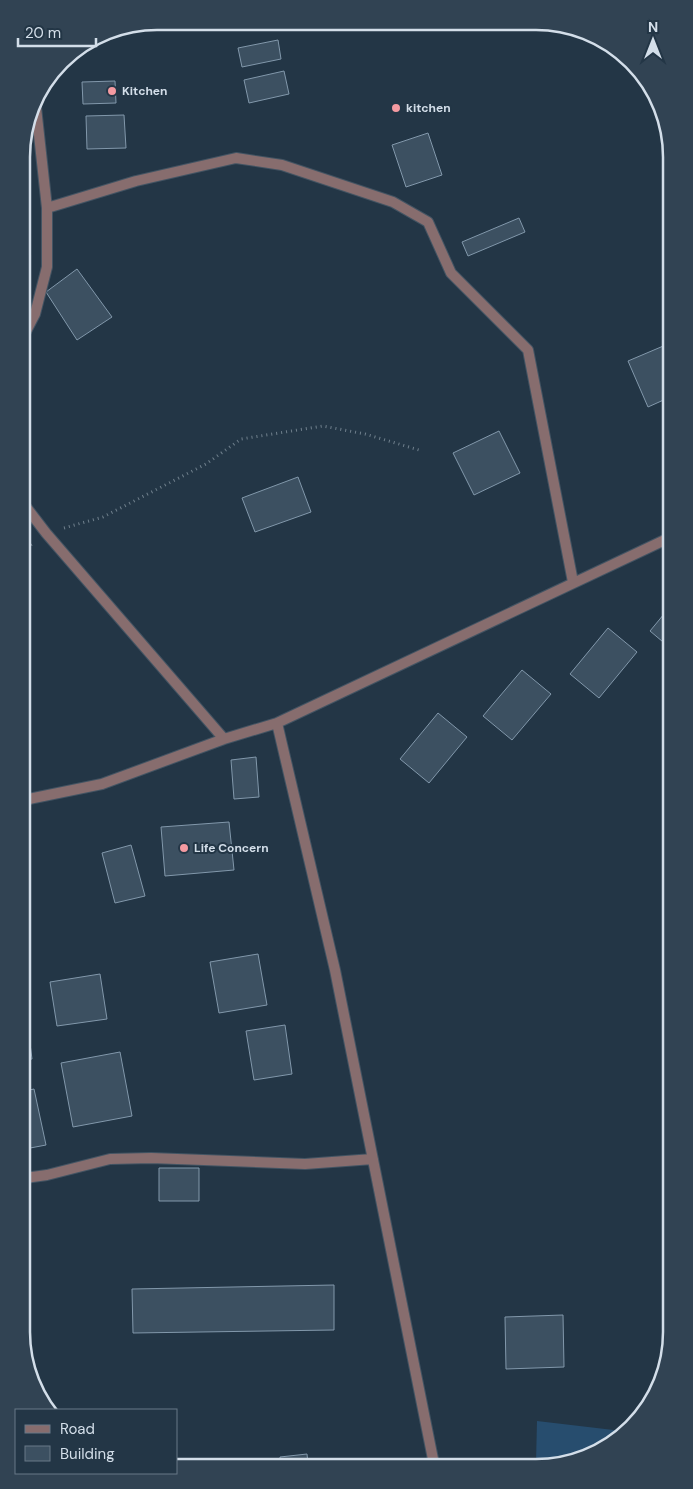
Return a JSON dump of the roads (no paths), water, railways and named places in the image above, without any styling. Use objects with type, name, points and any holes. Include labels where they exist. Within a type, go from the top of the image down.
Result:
[{"type":"street","points":[[30,324],[35,314],[47,267],[47,208],[37,116]]},
{"type":"street","points":[[47,208],[136,181],[236,158],[282,165],[393,202],[428,222],[450,273],[528,350],[573,582]]},
{"type":"street","points":[[30,512],[224,739]]},
{"type":"street","points":[[30,799],[102,784],[224,739],[277,723],[663,540]]},
{"type":"street","points":[[277,723],[335,970],[433,1459]]},
{"type":"street","points":[[30,1177],[47,1175],[110,1159],[151,1158],[305,1164],[373,1159]]},
{"type":"place","name":"Kitchen","points":[[112,91]]},
{"type":"place","name":"kitchen","points":[[396,108]]},
{"type":"place","name":"Life Concern","points":[[184,848]]}]
